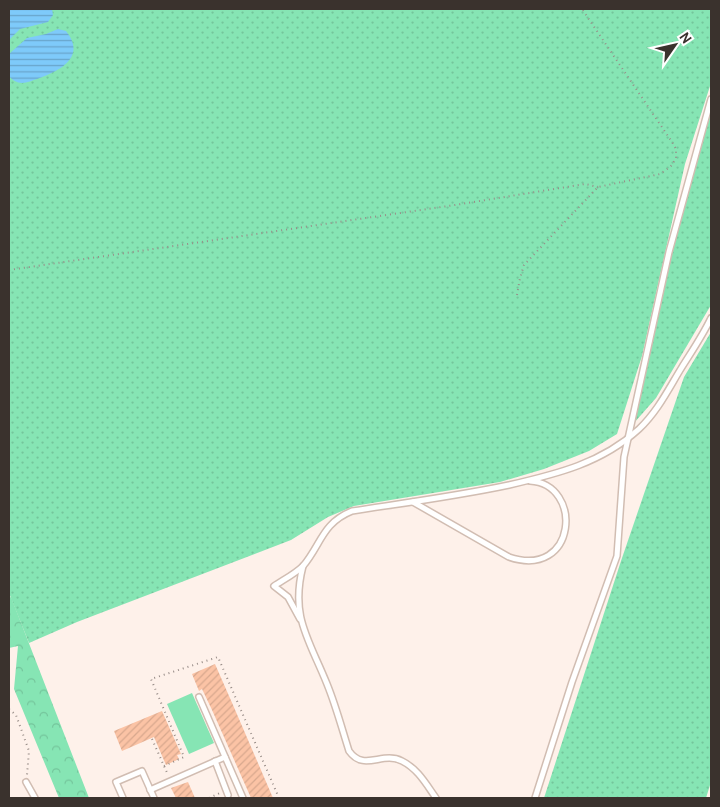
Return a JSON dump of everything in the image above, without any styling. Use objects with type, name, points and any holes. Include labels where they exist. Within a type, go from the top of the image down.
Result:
[{"type":"lane","points":[[535,798],[572,682],[617,556],[624,457],[667,261],[711,99]]},
{"type":"lane","points":[[300,619],[298,590],[303,566],[325,531],[335,520],[352,511],[481,491],[524,481],[561,472],[596,459],[628,438],[649,418],[706,330],[711,318]]},
{"type":"lane","points":[[413,502],[509,557],[517,560],[544,558],[558,548],[563,538],[566,517],[563,506],[555,493],[548,487],[540,483],[524,481]]},
{"type":"lane","points":[[303,566],[274,586],[288,597],[300,619],[327,684],[349,751],[354,758],[361,761],[388,757],[402,761],[418,772],[436,798]]},
{"type":"lane","points":[[199,697],[243,798]]},
{"type":"lane","points":[[150,790],[226,757]]},
{"type":"lane","points":[[215,762],[228,792]]},
{"type":"lane","points":[[123,798],[116,782],[142,771],[154,798]]},
{"type":"lane","points":[[26,782],[35,798]]},
{"type":"path","points":[[9,270],[455,205],[585,184],[598,187],[660,174],[672,165],[676,158],[676,149],[582,9]]},
{"type":"path","points":[[518,295],[524,265],[598,187]]},
{"type":"path","points":[[9,709],[16,715],[29,751],[26,782]]},
{"type":"path","points":[[152,739],[168,775]]},
{"type":"path","points":[[209,798],[228,792]]},
{"type":"green space","points":[[9,9],[711,9],[711,83],[685,164],[642,356],[617,434],[589,451],[544,469],[500,482],[354,506],[328,517],[291,540],[77,622],[29,643],[9,593]]},
{"type":"green space","points":[[711,100],[711,305],[656,398],[634,423],[669,252]]},
{"type":"green space","points":[[711,332],[711,782],[706,798],[544,798],[621,561],[684,377]]},
{"type":"green space","points":[[11,597],[89,798],[59,798],[14,689],[18,646],[9,648],[9,598]]},
{"type":"green space","points":[[192,693],[214,743],[189,754],[167,704]]},
{"type":"water","points":[[9,9],[52,9],[53,15],[48,22],[20,29],[9,40]]},
{"type":"water","points":[[58,29],[66,31],[72,40],[74,48],[68,62],[46,76],[28,82],[20,83],[12,79],[9,76],[9,54],[27,38]]},
{"type":"building","points":[[215,664],[273,798],[251,798],[202,689],[199,691],[192,674]]},
{"type":"building","points":[[162,711],[181,754],[177,755],[179,759],[166,765],[154,737],[122,751],[114,731]]},
{"type":"building","points":[[188,782],[195,798],[176,798],[171,788]]}]
